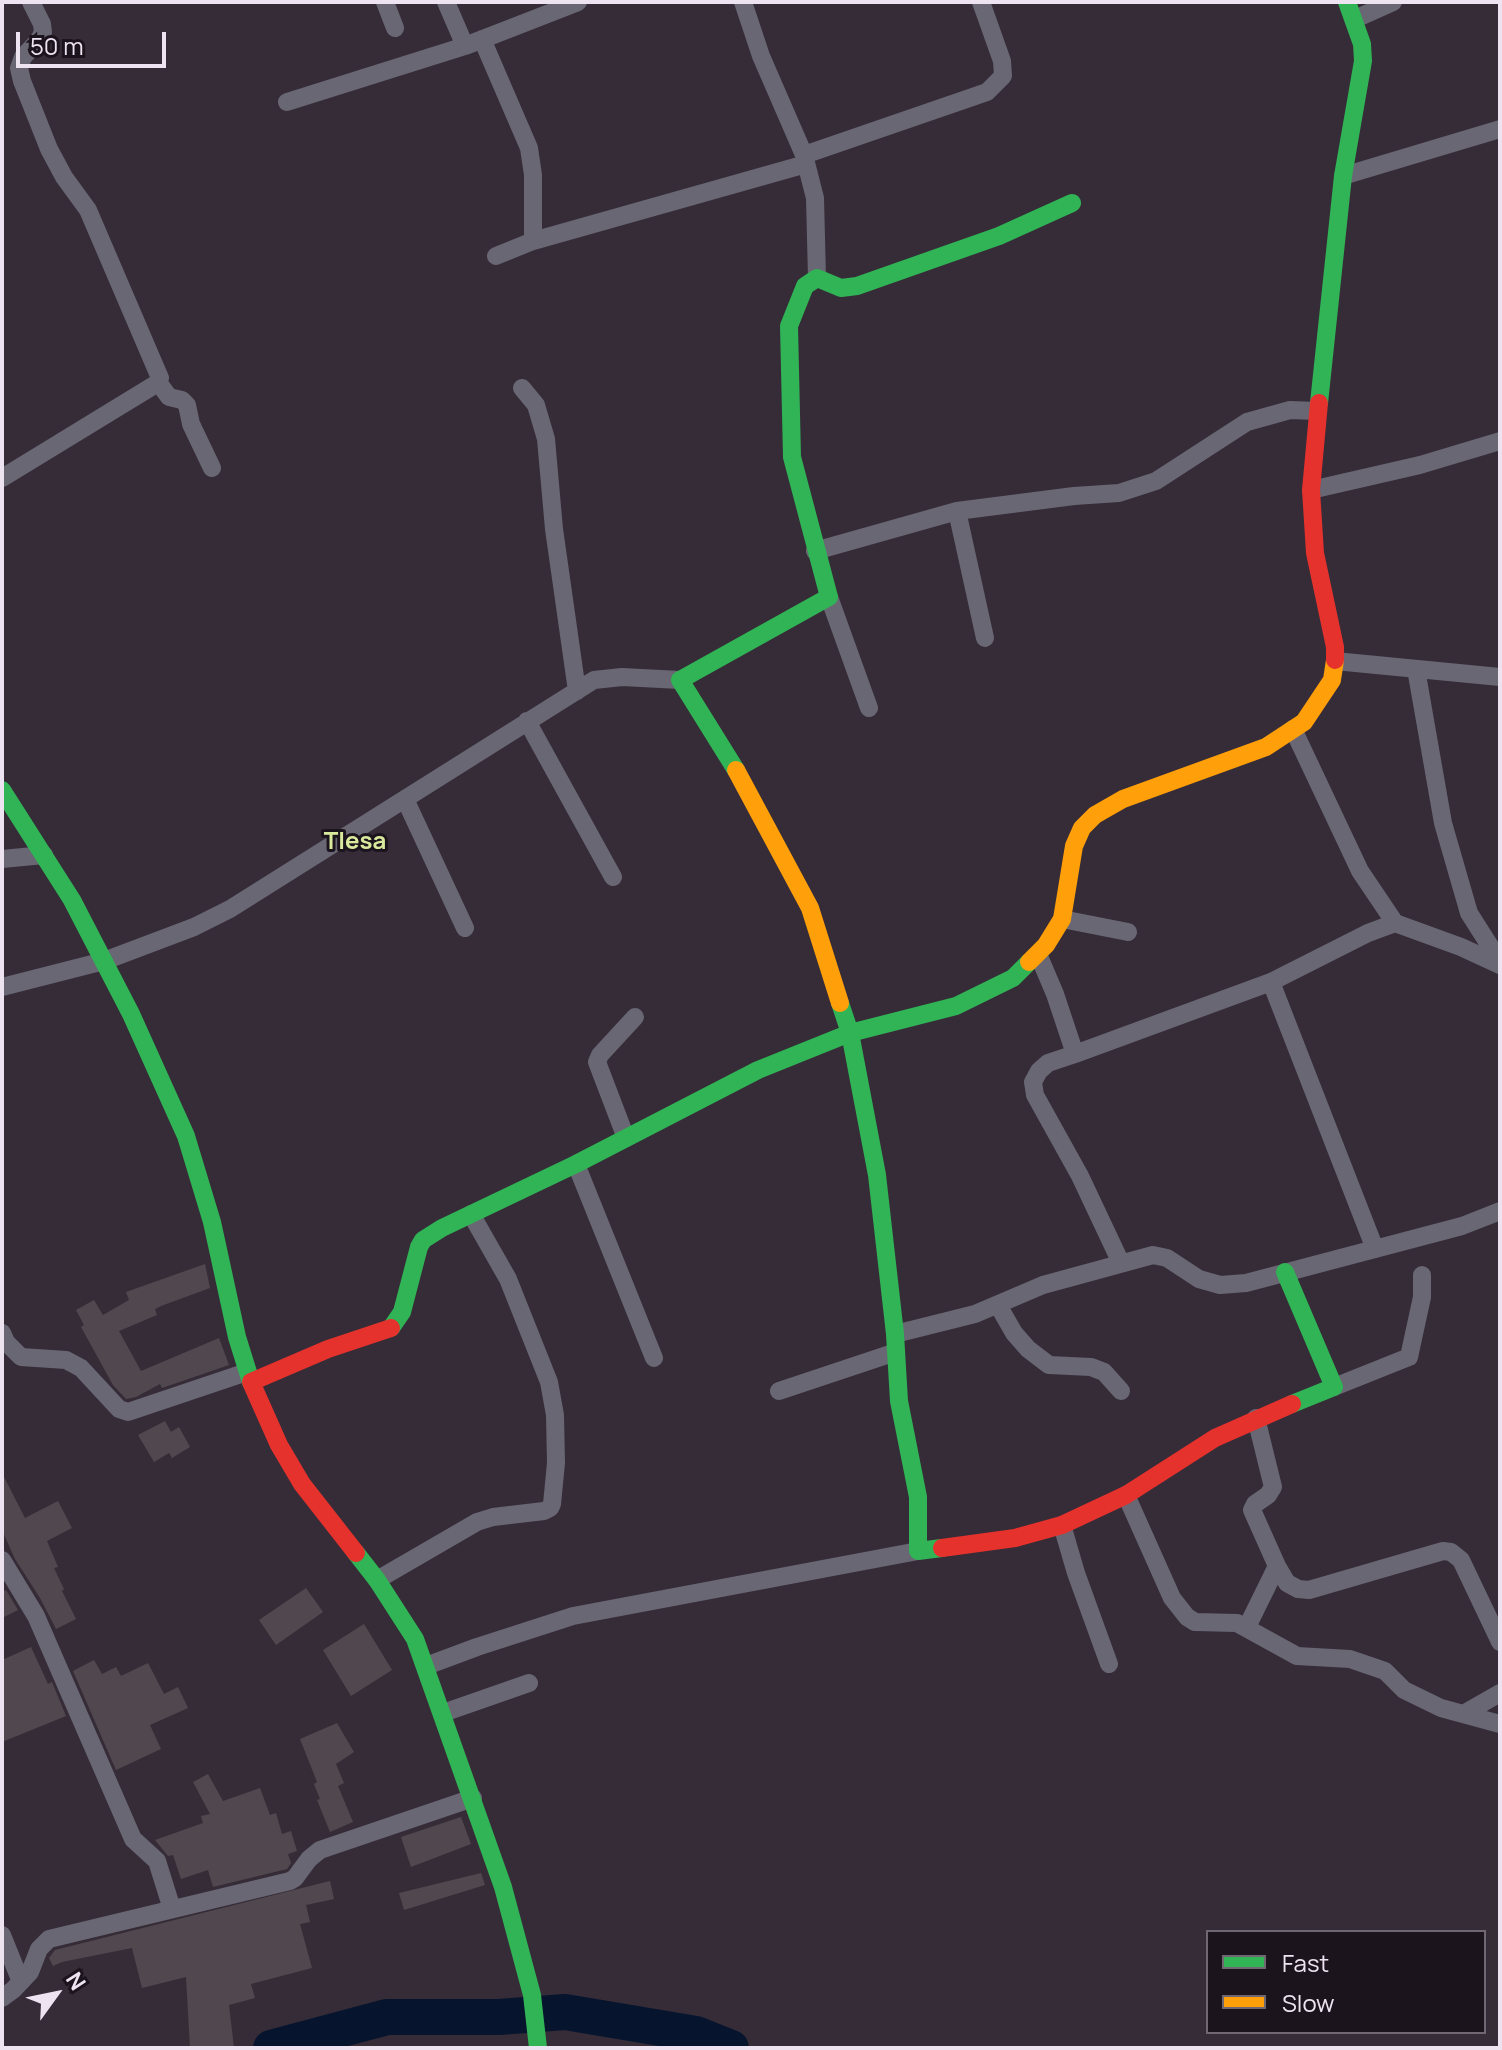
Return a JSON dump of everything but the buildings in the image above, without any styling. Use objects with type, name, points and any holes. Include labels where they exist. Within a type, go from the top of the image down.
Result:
[{"type":"street","points":[[2,478],[158,382],[160,375],[88,210],[64,177],[49,149],[22,81],[19,68],[23,57],[43,32],[31,2]]},
{"type":"street","points":[[385,2],[395,28]]},
{"type":"street","points":[[446,2],[473,43],[529,148],[533,175],[533,241]]},
{"type":"street","points":[[287,102],[473,43],[578,2]]},
{"type":"street","points":[[743,2],[761,56],[805,160],[815,198],[817,278]]},
{"type":"street","points":[[496,256],[533,241],[805,160],[987,92],[1003,76],[1002,61],[981,2]]},
{"type":"street","points":[[2,1333],[6,1342],[21,1357],[66,1360],[81,1368],[119,1409],[128,1412],[249,1377],[388,1330],[402,1312],[423,1240],[758,1070],[850,1033],[956,1006],[1013,978],[1038,954],[1062,919],[1074,846],[1082,828],[1095,815],[1123,799],[1266,747],[1304,722],[1332,680],[1335,661],[1333,637],[1315,553],[1311,490],[1343,176],[1363,61],[1362,44],[1351,10],[1393,2]]},
{"type":"street","points":[[1343,176],[1500,129]]},
{"type":"street","points":[[817,278],[841,288],[857,286],[999,236],[1072,203]]},
{"type":"street","points":[[817,278],[805,286],[789,326],[792,457],[829,597],[869,708]]},
{"type":"street","points":[[158,382],[169,397],[182,400],[187,405],[191,424],[212,468]]},
{"type":"street","points":[[522,388],[536,405],[546,439],[554,529],[577,691]]},
{"type":"street","points":[[815,551],[957,511],[1119,493],[1156,481],[1247,422],[1290,410],[1317,411]]},
{"type":"street","points":[[1311,490],[1420,465],[1500,441]]},
{"type":"street","points":[[957,511],[985,638]]},
{"type":"street","points":[[2,987],[104,961],[194,927],[230,909],[594,680],[605,677],[680,680],[829,597]]},
{"type":"street","points":[[1335,661],[1500,677]]},
{"type":"street","points":[[1416,669],[1443,823],[1469,913],[1500,964]]},
{"type":"street","points":[[680,680],[733,764],[810,908],[850,1033],[877,1175],[896,1343],[899,1401],[916,1483],[918,1551]]},
{"type":"street","points":[[527,721],[613,877]]},
{"type":"street","points":[[1293,729],[1353,858],[1395,923],[1500,964]]},
{"type":"street","points":[[2,790],[72,900],[186,1136],[212,1222],[249,1377],[279,1445],[302,1484],[377,1580],[415,1639],[503,1887],[532,1995],[538,2048]]},
{"type":"street","points":[[405,799],[465,928]]},
{"type":"street","points":[[2,859],[44,855]]},
{"type":"street","points":[[1062,919],[1128,932]]},
{"type":"street","points":[[1121,1263],[1080,1176],[1035,1095],[1033,1082],[1039,1071],[1048,1063],[1271,982],[1368,933],[1395,923]]},
{"type":"street","points":[[1038,954],[1075,1054]]},
{"type":"street","points":[[1271,982],[1375,1249]]},
{"type":"street","points":[[626,1138],[597,1062],[635,1017]]},
{"type":"street","points":[[576,1164],[654,1358]]},
{"type":"street","points":[[779,1391],[1043,1285],[1153,1255],[1167,1258],[1199,1279],[1220,1285],[1246,1283],[1462,1226],[1500,1211]]},
{"type":"street","points":[[377,1580],[477,1522],[544,1511],[552,1504],[556,1463],[555,1415],[549,1382],[508,1279],[471,1214]]},
{"type":"street","points":[[1285,1272],[1334,1387]]},
{"type":"street","points":[[426,1666],[573,1616],[918,1551],[1015,1538],[1062,1525],[1126,1495],[1215,1438],[1256,1418],[1409,1357],[1422,1297],[1422,1275]]},
{"type":"street","points":[[998,1305],[1021,1341],[1049,1365],[1091,1367],[1099,1370],[1121,1391]]},
{"type":"street","points":[[1256,1418],[1273,1487],[1252,1510],[1277,1566],[1292,1587],[1309,1590],[1443,1551],[1451,1552],[1461,1560],[1500,1642]]},
{"type":"street","points":[[1126,1495],[1172,1598],[1187,1617],[1206,1624],[1237,1623],[1297,1656],[1350,1659],[1385,1671],[1404,1690],[1441,1708],[1500,1724]]},
{"type":"street","points":[[1062,1525],[1109,1664]]},
{"type":"street","points":[[2,1560],[36,1616],[133,1839],[157,1861],[172,1909]]},
{"type":"street","points":[[1247,1627],[1277,1566]]},
{"type":"street","points":[[443,1713],[529,1683]]},
{"type":"street","points":[[1465,1713],[1500,1693]]},
{"type":"street","points":[[2,1998],[30,1972],[39,1949],[49,1939],[290,1881],[320,1850],[473,1798]]},
{"type":"street","points":[[2,1935],[21,1982]]},
{"type":"waterway","points":[[271,2048],[387,2017],[499,2017],[565,2012],[696,2034],[731,2048]]},
{"type":"traffic: fast","points":[[1319,403],[1343,176],[1363,61],[1362,44],[1347,2]]},
{"type":"traffic: fast","points":[[736,770],[680,680],[829,597],[792,457],[789,326],[805,286],[817,278],[841,288],[857,286],[999,236],[1072,203]]},
{"type":"traffic: fast","points":[[2,790],[72,900],[131,1014],[186,1136],[212,1222],[237,1337],[251,1382]]},
{"type":"traffic: fast","points":[[391,1328],[402,1312],[419,1247],[423,1240],[442,1228],[576,1164],[758,1070],[850,1033],[956,1006],[1013,978],[1029,962]]},
{"type":"traffic: fast","points":[[840,1003],[850,1033],[877,1175],[895,1334],[899,1401],[918,1497],[918,1551],[942,1548]]},
{"type":"traffic: fast","points":[[1285,1272],[1334,1387],[1292,1404]]},
{"type":"traffic: fast","points":[[356,1553],[415,1639],[503,1887],[532,1995],[538,2048]]},
{"type":"traffic: slow","points":[[1029,962],[1046,945],[1062,919],[1074,846],[1082,828],[1095,815],[1123,799],[1266,747],[1304,722],[1332,680],[1335,660]]},
{"type":"traffic: slow","points":[[736,770],[810,908],[840,1003]]},
{"type":"traffic: jam","points":[[1319,403],[1311,490],[1315,553],[1335,660]]},
{"type":"traffic: jam","points":[[356,1553],[302,1484],[279,1445],[251,1382],[328,1349],[391,1328]]},
{"type":"traffic: jam","points":[[942,1548],[1015,1538],[1062,1525],[1126,1495],[1215,1438],[1292,1404]]},
{"type":"district","name":"Tlesa","points":[[355,842]]}]
